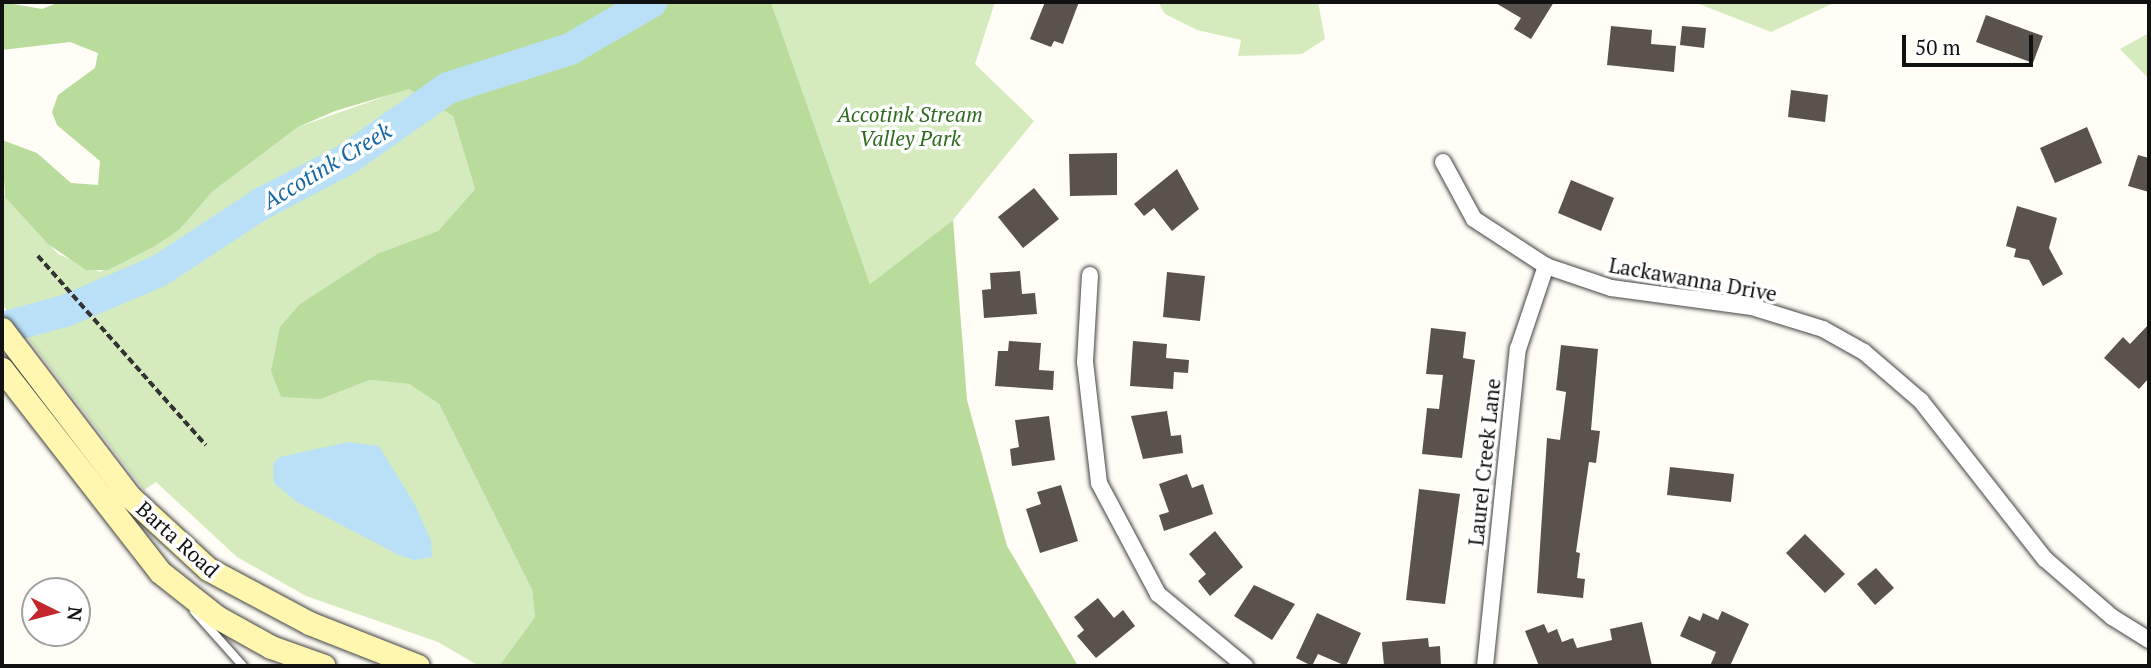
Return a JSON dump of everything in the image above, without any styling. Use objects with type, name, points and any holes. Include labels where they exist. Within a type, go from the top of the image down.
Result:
[{"type":"street","name":"Lackawanna Drive","points":[[1443,162],[1474,219],[1546,266],[1611,289],[1752,307],[1845,341],[1921,401],[2045,559],[2112,617],[2149,640]]},
{"type":"street","name":"Laurel Creek Lane","points":[[1485,666],[1518,349],[1546,266]]},
{"type":"street","points":[[1090,275],[1085,362],[1099,483],[1158,594],[1245,666]]},
{"type":"street","name":"Barta Road","points":[[2,329],[129,496],[181,547],[238,590],[418,666]]},
{"type":"street","name":"Barta Road","points":[[2,369],[160,572],[217,617],[271,647],[324,666]]},
{"type":"lane","points":[[160,572],[243,666]]},
{"type":"path","points":[[38,256],[205,445]]},
{"type":"green space","points":[[2,2],[42,9],[60,2],[771,2],[870,284],[953,220],[967,400],[1007,546],[1078,666],[499,666],[535,617],[532,590],[439,404],[409,384],[370,380],[321,399],[281,397],[271,371],[280,327],[300,304],[379,253],[438,231],[475,189],[453,116],[409,89],[335,111],[298,127],[212,192],[180,229],[155,246],[108,270],[86,270],[48,244],[5,197],[2,140],[37,153],[71,183],[98,185],[100,161],[57,125],[52,112],[58,95],[95,68],[98,53],[70,42],[2,50]]},
{"type":"green space","name":"Accotink Stream Valley Park","points":[[771,2],[995,2],[975,64],[1034,121],[953,220],[870,284]]},
{"type":"green space","points":[[1158,2],[1318,2],[1325,39],[1302,54],[1238,56],[1241,40],[1197,30],[1165,14]]},
{"type":"green space","points":[[1694,2],[1836,2],[1771,32]]},
{"type":"green space","points":[[2149,33],[2149,79],[2120,49]]},
{"type":"green space","points":[[409,88],[453,116],[475,189],[438,231],[379,253],[321,399],[370,380],[409,384],[439,404],[532,590],[535,617],[499,666],[479,666],[438,642],[306,596],[237,557],[156,482],[144,490],[2,304],[2,192],[58,254],[100,272],[180,229],[212,192],[298,127]]},
{"type":"water","points":[[348,442],[379,446],[414,503],[431,540],[432,557],[414,560],[399,555],[297,502],[274,483],[273,463],[280,457]]},
{"type":"building","points":[[1045,2],[1079,2],[1063,44],[1054,41],[1051,47],[1030,39]]},
{"type":"building","points":[[1494,2],[1554,2],[1531,39],[1514,29],[1521,18]]},
{"type":"building","points":[[1986,15],[2043,36],[2033,63],[1976,42]]},
{"type":"building","points":[[1611,26],[1652,30],[1651,44],[1676,46],[1674,72],[1607,65]]},
{"type":"building","points":[[1682,26],[1706,28],[1704,48],[1680,45]]},
{"type":"building","points":[[1791,90],[1828,95],[1825,122],[1788,117]]},
{"type":"building","points":[[2087,127],[2102,163],[2055,183],[2040,148]]},
{"type":"building","points":[[1117,153],[1117,195],[1070,196],[1069,154]]},
{"type":"building","points":[[2138,155],[2149,158],[2149,192],[2128,186]]},
{"type":"building","points":[[1177,169],[1199,209],[1172,231],[1154,208],[1144,216],[1134,204]]},
{"type":"building","points":[[1571,180],[1614,198],[1601,231],[1558,213]]},
{"type":"building","points":[[1034,188],[1059,219],[1023,248],[998,217]]},
{"type":"building","points":[[2017,206],[2057,218],[2049,248],[2063,274],[2043,286],[2029,260],[2014,257],[2016,249],[2006,246]]},
{"type":"building","points":[[1020,271],[1022,294],[1035,293],[1037,314],[984,318],[982,290],[991,289],[990,273]]},
{"type":"building","points":[[1167,272],[1205,276],[1200,321],[1163,317]]},
{"type":"building","points":[[2149,324],[2149,378],[2139,389],[2104,358],[2123,337],[2130,344]]},
{"type":"building","points":[[1431,328],[1466,332],[1463,358],[1475,360],[1462,458],[1422,454],[1427,408],[1439,409],[1443,375],[1426,374]]},
{"type":"building","points":[[1009,341],[1041,343],[1039,370],[1054,371],[1053,390],[995,386],[998,351],[1008,351]]},
{"type":"building","points":[[1133,341],[1167,344],[1166,358],[1189,360],[1188,373],[1174,372],[1173,389],[1130,386]]},
{"type":"building","points":[[1561,345],[1598,349],[1591,430],[1600,431],[1596,463],[1589,462],[1576,552],[1580,553],[1577,578],[1585,579],[1583,598],[1537,593],[1547,438],[1560,440],[1566,392],[1556,390]]},
{"type":"building","points":[[1167,411],[1171,436],[1181,435],[1183,453],[1143,459],[1131,416]]},
{"type":"building","points":[[1049,416],[1055,460],[1012,466],[1010,449],[1019,447],[1015,420]]},
{"type":"building","points":[[1670,467],[1734,474],[1731,502],[1667,495]]},
{"type":"building","points":[[1187,474],[1192,488],[1203,484],[1213,514],[1164,531],[1159,515],[1169,512],[1159,484]]},
{"type":"building","points":[[1061,485],[1078,541],[1040,553],[1026,509],[1041,504],[1037,492]]},
{"type":"building","points":[[1419,489],[1460,494],[1445,604],[1406,600]]},
{"type":"building","points":[[1215,531],[1243,567],[1210,596],[1198,581],[1206,574],[1189,554]]},
{"type":"building","points":[[1805,534],[1845,574],[1825,593],[1786,553]]},
{"type":"building","points":[[1876,568],[1894,588],[1875,605],[1857,584]]},
{"type":"building","points":[[1254,585],[1295,604],[1272,640],[1234,616]]},
{"type":"building","points":[[1098,598],[1114,618],[1123,610],[1135,626],[1096,658],[1077,636],[1084,630],[1074,617]]},
{"type":"building","points":[[1722,611],[1749,624],[1730,666],[1710,666],[1716,652],[1680,636],[1689,616],[1700,621],[1703,613],[1718,620]]},
{"type":"building","points":[[1317,613],[1361,633],[1346,666],[1318,654],[1312,666],[1296,658]]},
{"type":"building","points":[[1642,622],[1652,666],[1539,666],[1525,631],[1544,624],[1548,633],[1557,629],[1562,642],[1573,638],[1577,648],[1612,640],[1610,629]]},
{"type":"building","points":[[1428,638],[1429,647],[1440,646],[1441,666],[1384,666],[1382,642]]},
{"type":"waterway","name":"Accotink Creek","points":[[2,328],[65,311],[159,271],[261,204],[347,159],[448,88],[570,49],[651,2]]}]
